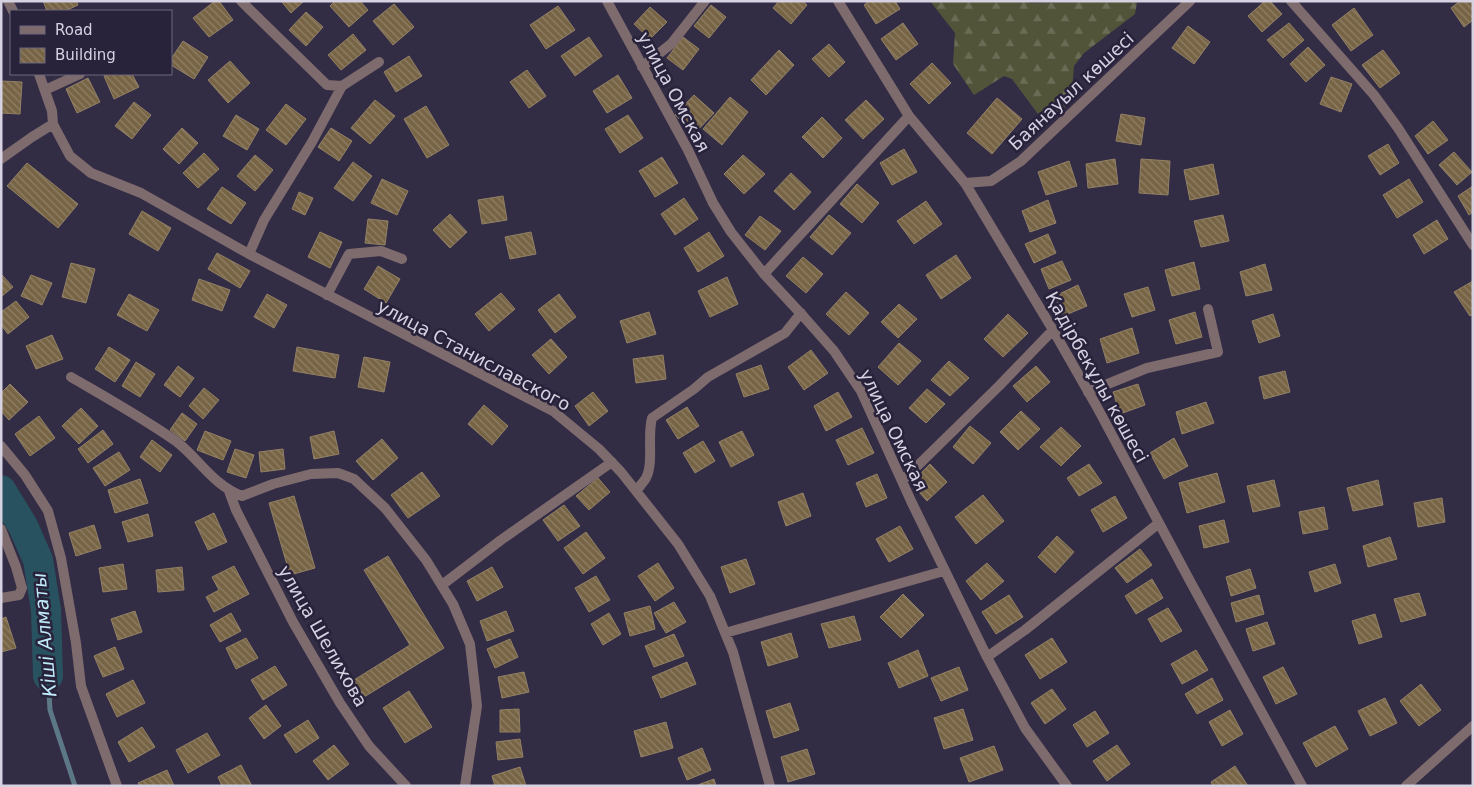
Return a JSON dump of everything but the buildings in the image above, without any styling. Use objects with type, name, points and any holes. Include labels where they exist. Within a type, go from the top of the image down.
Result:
[{"type":"street","points":[[241,1],[327,85],[342,86]]},
{"type":"street","name":"улица Омская","points":[[606,1],[688,150],[713,203],[731,232],[764,274],[834,351],[861,391],[944,571],[987,657],[1025,728],[1067,786]]},
{"type":"street","points":[[642,67],[671,44],[705,1]]},
{"type":"street","name":"Қадірбекұлы көшесі","points":[[838,1],[909,116],[965,183],[1053,330],[1302,786]]},
{"type":"street","name":"Баянауыл көшесі","points":[[965,183],[991,181],[1021,161],[1190,1]]},
{"type":"street","points":[[1290,1],[1374,95],[1398,128],[1473,245]]},
{"type":"street","points":[[249,254],[264,220],[312,142],[342,86],[378,62]]},
{"type":"street","name":"улица Станиславского","points":[[39,75],[52,111],[53,124],[70,156],[91,173],[141,193],[249,254],[553,411],[600,449],[678,544],[710,596],[733,652],[770,786]]},
{"type":"street","points":[[44,90],[78,75]]},
{"type":"street","points":[[764,274],[909,116]]},
{"type":"street","points":[[1,159],[53,124]]},
{"type":"street","points":[[327,295],[349,254],[381,251],[402,259]]},
{"type":"street","points":[[1088,392],[1147,368],[1218,352],[1208,310]]},
{"type":"street","points":[[636,491],[646,477],[649,467],[649,428],[652,418],[708,377],[785,332],[801,313]]},
{"type":"street","points":[[902,481],[1053,330]]},
{"type":"street","name":"улица Шелихова","points":[[71,378],[143,419],[179,444],[228,491],[293,622],[340,703],[368,746],[406,786]]},
{"type":"street","points":[[1,446],[25,475],[48,512],[61,558],[76,643],[81,686],[117,786]]},
{"type":"street","points":[[442,585],[501,540],[612,462]]},
{"type":"street","points":[[228,491],[242,496],[273,484],[322,473],[338,473],[354,479],[385,508],[426,560],[442,585],[453,604],[470,644],[477,706],[465,786]]},
{"type":"street","points":[[987,657],[1026,630],[1159,523]]},
{"type":"street","points":[[1,529],[22,588],[19,595],[6,598]]},
{"type":"street","points":[[725,633],[944,571]]},
{"type":"street","points":[[1406,786],[1473,726]]},
{"type":"green space","points":[[930,1],[1029,1],[1029,3],[1133,1],[1137,3],[1135,14],[1084,53],[1074,66],[1072,91],[1063,110],[1041,118],[1012,79],[1004,76],[974,95],[953,64],[955,33]]},
{"type":"waterway","name":"Кіші Алматы","points":[[1,490],[23,526],[38,560],[46,610],[48,676]]},
{"type":"waterway","name":"Кіші Алматы","points":[[48,676],[50,710],[75,786]]}]
